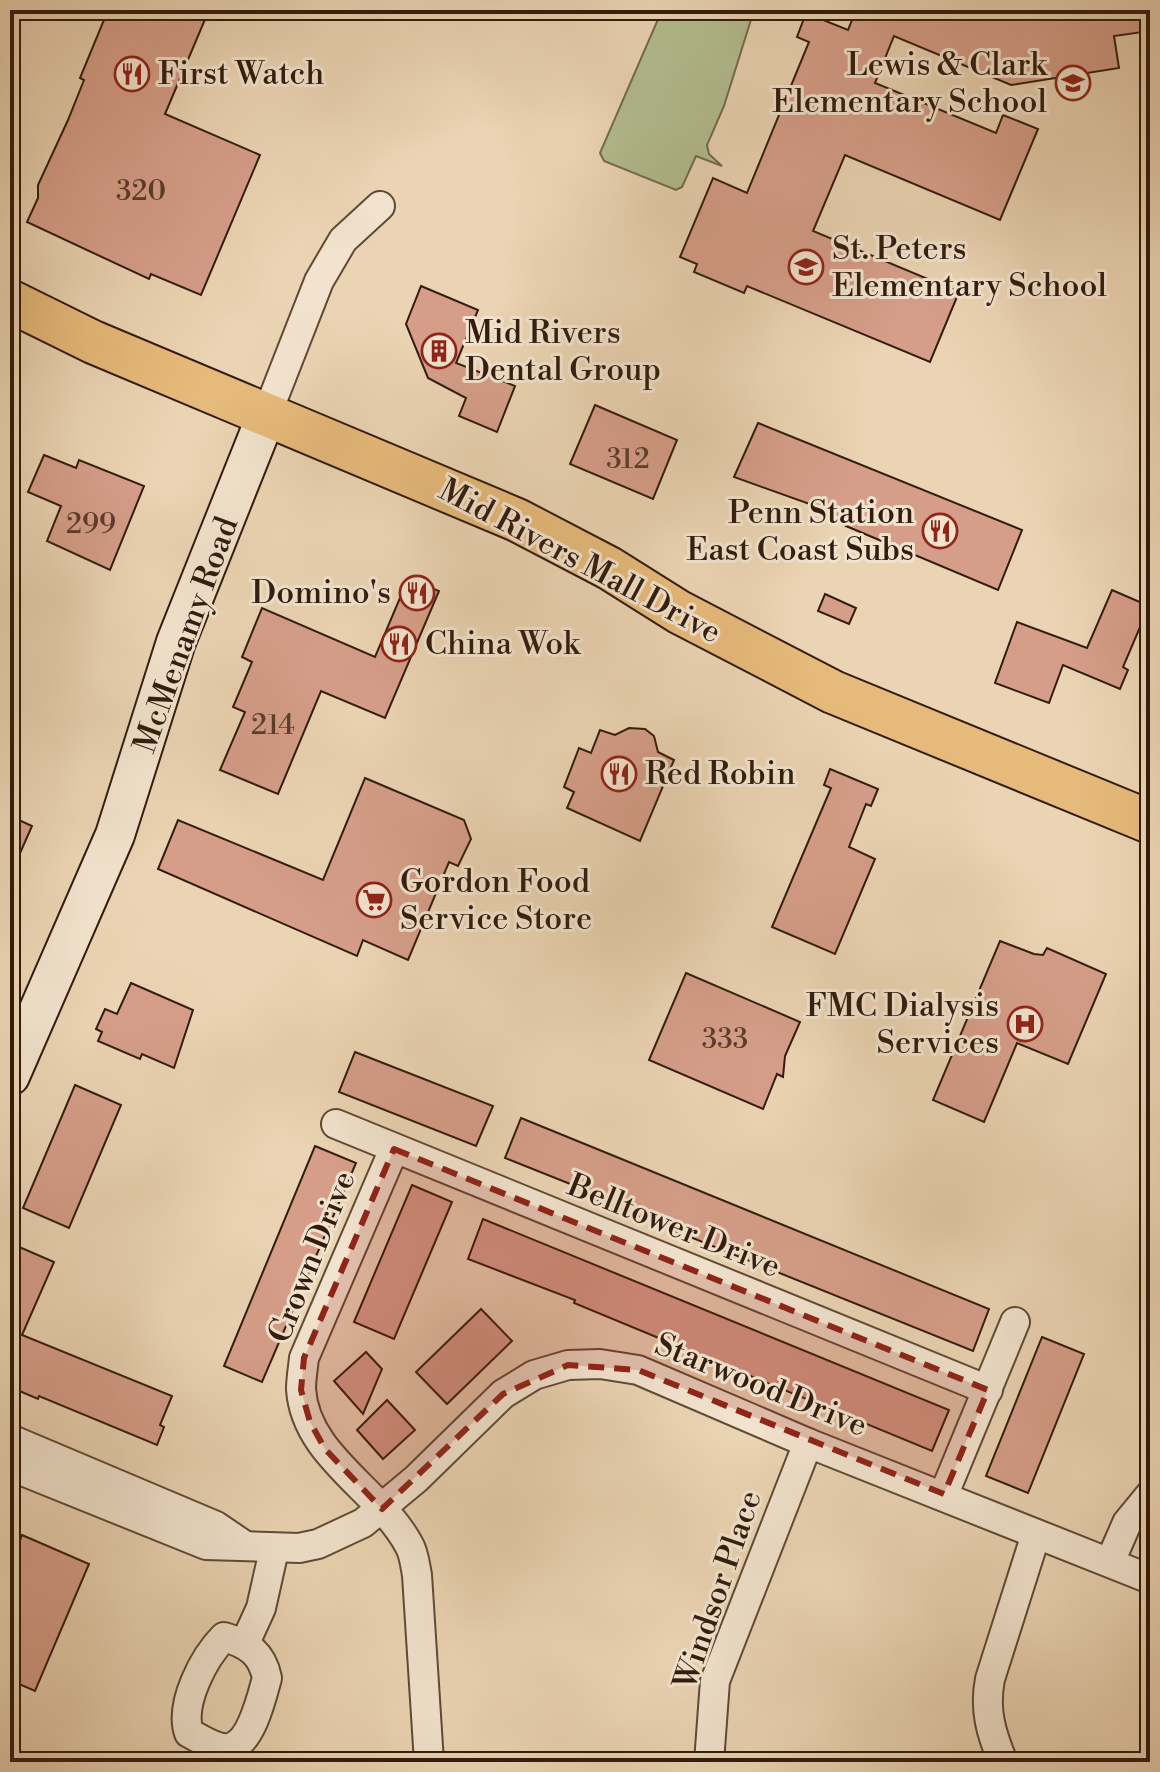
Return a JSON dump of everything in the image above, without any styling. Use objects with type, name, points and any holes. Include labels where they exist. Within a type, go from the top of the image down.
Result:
[{"type":"main road","name":"Mid Rivers Mall Drive","points":[[10,301],[93,342],[517,520],[609,568],[679,612],[833,692],[1150,822]]},
{"type":"street","name":"McMenamy Road","points":[[10,1076],[115,835],[176,642],[319,281],[343,240],[380,206]]},
{"type":"street","name":"Belltower Drive","points":[[336,1124],[988,1390]]},
{"type":"street","name":"Crown Drive","points":[[394,1149],[304,1358],[301,1390],[310,1422],[325,1449],[382,1509],[410,1546],[417,1575],[429,1762]]},
{"type":"street","points":[[944,1494],[1015,1322]]},
{"type":"street","name":"Starwood Drive","points":[[10,1466],[206,1545],[244,1545],[274,1550],[318,1544],[363,1523],[382,1509],[503,1394],[534,1375],[568,1365],[600,1364],[638,1370],[808,1443],[944,1494],[1150,1579]]},
{"type":"street","name":"Starwood Drive","points":[[10,1439],[216,1526],[244,1545]]},
{"type":"street","name":"Windsor Place","points":[[709,1762],[715,1681],[808,1443]]},
{"type":"street","points":[[1110,1562],[1127,1523],[1150,1495]]},
{"type":"street","points":[[1003,1762],[990,1728],[986,1701],[1036,1534]]},
{"type":"street","points":[[245,1643],[261,1608],[274,1550]]},
{"type":"highlighted area","points":[[394,1149],[988,1390],[944,1494],[638,1370],[568,1365],[503,1394],[382,1509],[325,1449],[310,1422],[301,1390],[304,1358]]},
{"type":"green space","points":[[662,10],[754,10],[724,106],[707,145],[709,154],[722,166],[696,156],[682,187],[676,190],[604,161],[600,153]]},
{"type":"building","points":[[108,10],[209,10],[165,114],[260,155],[201,295],[151,274],[149,279],[27,222],[38,198],[38,185],[84,80],[80,78]]},
{"type":"building","points":[[856,10],[1150,10],[1150,31],[1114,36],[1119,68],[1011,85],[894,36],[875,83],[996,133],[1003,115],[1038,129],[1000,220],[845,155],[813,231],[959,292],[930,362],[747,286],[744,293],[694,272],[697,264],[680,257],[713,178],[747,193],[809,42],[797,37],[806,13],[848,30]]},
{"type":"building","name":"Mid Rivers Dental Group","points":[[421,286],[478,310],[456,363],[515,386],[497,432],[459,416],[466,398],[428,378],[406,324]]},
{"type":"building","points":[[595,405],[677,440],[653,499],[570,464]]},
{"type":"building","points":[[758,423],[1022,530],[998,590],[846,526],[830,517],[832,512],[734,477]]},
{"type":"building","points":[[44,455],[76,468],[79,460],[144,486],[110,570],[47,541],[61,506],[28,492]]},
{"type":"building","points":[[408,579],[439,591],[385,718],[321,691],[278,794],[220,770],[245,712],[233,707],[252,662],[242,657],[262,608],[375,657]]},
{"type":"building","points":[[1112,590],[1149,606],[1123,667],[1128,670],[1120,689],[1063,665],[1049,703],[995,683],[1017,622],[1087,648]]},
{"type":"building","points":[[825,594],[856,608],[849,624],[818,611]]},
{"type":"building","name":"Red Robin","points":[[629,728],[645,729],[654,736],[658,752],[674,760],[640,841],[567,808],[574,792],[564,787],[579,748],[591,753],[600,730],[615,735]]},
{"type":"building","points":[[830,769],[878,789],[871,806],[866,804],[849,847],[875,859],[835,954],[772,927],[831,788],[824,785]]},
{"type":"building","name":"Gordon Food Service Store","points":[[365,778],[464,820],[471,839],[458,866],[449,862],[408,960],[363,940],[357,956],[158,869],[178,820],[323,880]]},
{"type":"building","points":[[10,816],[32,826],[10,876]]},
{"type":"building","name":"FMC Dialysis Services","points":[[1000,941],[1034,954],[1043,955],[1047,948],[1106,974],[1068,1064],[1017,1043],[984,1122],[933,1100]]},
{"type":"building","points":[[686,973],[800,1022],[785,1056],[783,1077],[777,1074],[763,1109],[649,1060]]},
{"type":"building","points":[[131,983],[193,1010],[174,1068],[142,1054],[140,1059],[98,1041],[102,1032],[96,1029],[105,1009],[117,1014]]},
{"type":"building","points":[[355,1052],[493,1106],[476,1146],[339,1092]]},
{"type":"building","points":[[75,1085],[121,1105],[69,1228],[23,1208]]},
{"type":"building","points":[[521,1118],[989,1309],[973,1351],[586,1195],[588,1191],[505,1158]]},
{"type":"building","points":[[315,1146],[356,1163],[262,1382],[224,1366]]},
{"type":"building","points":[[412,1185],[452,1202],[394,1339],[354,1322]]},
{"type":"building","points":[[483,1219],[949,1410],[932,1451],[574,1303],[575,1300],[468,1259]]},
{"type":"building","points":[[10,1243],[54,1262],[22,1335],[172,1396],[160,1425],[164,1427],[157,1445],[10,1387]]},
{"type":"building","points":[[481,1309],[512,1341],[447,1404],[416,1372]]},
{"type":"building","points":[[1042,1337],[1084,1354],[1028,1493],[986,1476]]},
{"type":"building","points":[[366,1352],[382,1369],[363,1414],[334,1381]]},
{"type":"building","points":[[387,1400],[415,1430],[383,1459],[357,1430]]},
{"type":"building","points":[[22,1535],[89,1564],[35,1691],[10,1680],[10,1564]]},
{"type":"place","name":"First Watch","points":[[132,74]]},
{"type":"place","name":"Lewis & Clark Elementary School","points":[[1073,83]]},
{"type":"place","name":"St. Peters Elementary School","points":[[806,267]]},
{"type":"place","name":"Mid Rivers Dental Group","points":[[439,351]]},
{"type":"place","name":"Penn Station East Coast Subs","points":[[940,531]]},
{"type":"place","name":"Domino's","points":[[417,593]]},
{"type":"place","name":"China Wok","points":[[399,644]]},
{"type":"place","name":"Red Robin","points":[[619,774]]},
{"type":"place","name":"Gordon Food Service Store","points":[[374,900]]},
{"type":"place","name":"FMC Dialysis Services","points":[[1025,1024]]}]
